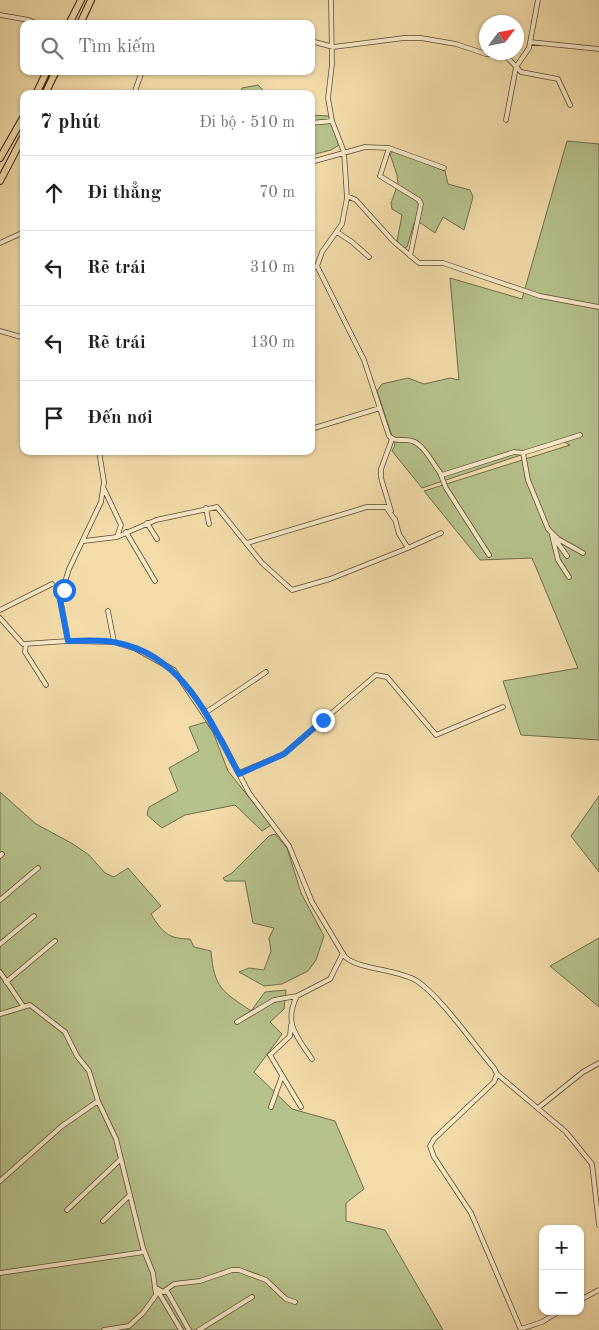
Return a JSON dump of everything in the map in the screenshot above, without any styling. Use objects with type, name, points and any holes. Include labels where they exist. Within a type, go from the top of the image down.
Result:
[{"type":"main road","points":[[71,20],[81,0]]},
{"type":"main road","points":[[82,20],[91,0]]},
{"type":"main road","points":[[38,90],[45,75]]},
{"type":"main road","points":[[47,90],[54,75]]},
{"type":"main road","points":[[0,158],[20,127]]},
{"type":"main road","points":[[0,181],[20,143]]},
{"type":"street","points":[[331,0],[333,47],[328,92],[332,121],[344,152],[347,196],[345,212],[337,232],[322,252],[317,266],[364,360],[389,436],[392,439],[413,441],[424,452],[440,473],[446,488],[489,555]]},
{"type":"street","points":[[506,120],[516,67],[529,48],[538,0]]},
{"type":"street","points":[[0,15],[29,20]]},
{"type":"street","points":[[315,42],[333,47],[404,38],[438,40],[486,54],[505,55],[516,67],[526,73],[558,79],[570,105]]},
{"type":"street","points":[[530,42],[599,49]]},
{"type":"street","points":[[135,90],[141,75]]},
{"type":"street","points":[[315,123],[332,121]]},
{"type":"street","points":[[315,161],[365,147],[389,148],[444,168]]},
{"type":"street","points":[[389,148],[380,176],[419,200],[421,204],[410,256]]},
{"type":"street","points":[[347,196],[356,200],[381,228],[419,263],[443,263],[540,296],[599,307]]},
{"type":"street","points":[[337,232],[369,257]]},
{"type":"street","points":[[0,243],[20,234]]},
{"type":"street","points":[[0,331],[20,337]]},
{"type":"street","points":[[315,428],[380,408]]},
{"type":"street","points":[[440,473],[449,474],[514,452],[523,453],[526,450],[580,435]]},
{"type":"street","points":[[392,439],[381,470],[381,478],[399,534],[408,548]]},
{"type":"street","points":[[523,453],[531,490],[552,535],[567,556]]},
{"type":"street","points":[[100,455],[104,486],[121,525],[117,537]]},
{"type":"street","points":[[68,641],[60,598],[69,569],[101,502],[104,486]]},
{"type":"street","points":[[247,543],[367,507],[386,507],[395,520]]},
{"type":"street","points":[[84,541],[117,537],[147,523],[206,508],[220,508],[262,563],[292,590],[330,579],[441,533]]},
{"type":"street","points":[[206,508],[209,524]]},
{"type":"street","points":[[147,523],[157,539]]},
{"type":"street","points":[[126,532],[155,580]]},
{"type":"street","points":[[552,535],[583,553]]},
{"type":"street","points":[[552,535],[558,560],[569,577]]},
{"type":"street","points":[[0,610],[52,584]]},
{"type":"street","points":[[108,611],[114,642]]},
{"type":"street","points":[[0,618],[18,640],[26,644],[68,641],[114,642],[136,649],[174,670],[205,713],[248,793],[289,846],[312,902],[343,953],[354,963],[391,972],[418,982],[439,1002],[497,1074],[571,1136],[592,1164],[594,1170],[599,1225]]},
{"type":"street","points":[[26,644],[25,652],[46,685]]},
{"type":"street","points":[[205,713],[266,672]]},
{"type":"street","points":[[239,774],[284,754],[376,675],[381,674],[387,677],[436,735],[503,706]]},
{"type":"street","points":[[0,900],[38,868]]},
{"type":"street","points":[[0,944],[34,916]]},
{"type":"street","points":[[6,982],[55,941]]},
{"type":"street","points":[[237,1022],[274,1000],[297,996],[330,979],[343,953]]},
{"type":"street","points":[[0,972],[22,1006]]},
{"type":"street","points":[[297,996],[291,1012],[290,1036],[270,1055],[301,1107]]},
{"type":"street","points":[[0,1014],[30,1005],[68,1036],[75,1053],[89,1071],[98,1101],[116,1138],[144,1252],[154,1273],[156,1288],[153,1301],[133,1323],[129,1326],[104,1330]]},
{"type":"street","points":[[291,1025],[312,1059]]},
{"type":"street","points":[[538,1108],[583,1072],[599,1063]]},
{"type":"street","points":[[497,1074],[494,1082],[434,1138],[430,1146],[434,1157],[473,1216],[521,1330],[542,1322],[553,1315]]},
{"type":"street","points":[[278,1107],[271,1106],[282,1076]]},
{"type":"street","points":[[0,1180],[62,1126],[98,1101]]},
{"type":"street","points":[[67,1210],[122,1159]]},
{"type":"street","points":[[103,1221],[130,1195]]},
{"type":"street","points":[[0,1272],[144,1252]]},
{"type":"street","points":[[162,1292],[174,1284],[200,1281],[232,1270],[239,1270],[266,1280],[286,1299],[295,1302]]},
{"type":"street","points":[[156,1288],[162,1292],[167,1291],[189,1330]]},
{"type":"street","points":[[156,1288],[181,1330]]},
{"type":"street","points":[[584,1298],[599,1290]]},
{"type":"street","points":[[199,1330],[252,1296]]},
{"type":"green space","points":[[258,85],[263,90],[241,90],[242,88]]},
{"type":"green space","points":[[315,115],[329,116],[339,145],[331,150],[315,154]]},
{"type":"green space","points":[[567,141],[599,144],[599,740],[521,735],[503,681],[578,668],[532,558],[480,560],[424,491],[570,445],[563,441],[422,488],[392,451],[395,445],[377,391],[382,384],[408,378],[424,384],[450,378],[459,380],[450,278],[522,299]]},
{"type":"green space","points":[[394,151],[445,171],[448,184],[470,190],[473,197],[464,230],[443,217],[435,233],[419,222],[414,223],[407,247],[404,248],[397,241],[402,215],[392,209],[391,203],[398,184],[390,154]]},
{"type":"green space","points":[[206,722],[213,732],[228,771],[271,825],[262,831],[235,805],[185,815],[162,828],[147,815],[149,807],[178,791],[169,768],[199,751],[189,727]]},
{"type":"green space","points":[[0,792],[36,824],[89,855],[105,873],[114,877],[128,868],[161,906],[151,914],[162,930],[176,938],[190,939],[194,947],[211,951],[214,973],[221,987],[226,993],[251,1011],[265,992],[286,990],[284,1009],[270,1022],[282,1034],[254,1072],[292,1109],[335,1121],[364,1189],[346,1203],[346,1221],[385,1230],[443,1330],[0,1330]]},
{"type":"green space","points":[[599,796],[599,872],[571,836]]},
{"type":"green space","points":[[275,834],[287,848],[301,893],[324,936],[316,960],[308,971],[282,984],[264,986],[239,972],[249,968],[264,970],[271,951],[269,938],[274,928],[253,923],[245,881],[225,881],[223,878],[232,873],[269,836]]},
{"type":"green space","points":[[599,938],[599,1007],[550,966]]},
{"type":"route","points":[[64,590],[60,600],[68,641],[108,641],[120,643],[136,649],[174,670],[208,718],[239,774],[284,754],[323,720]]}]
